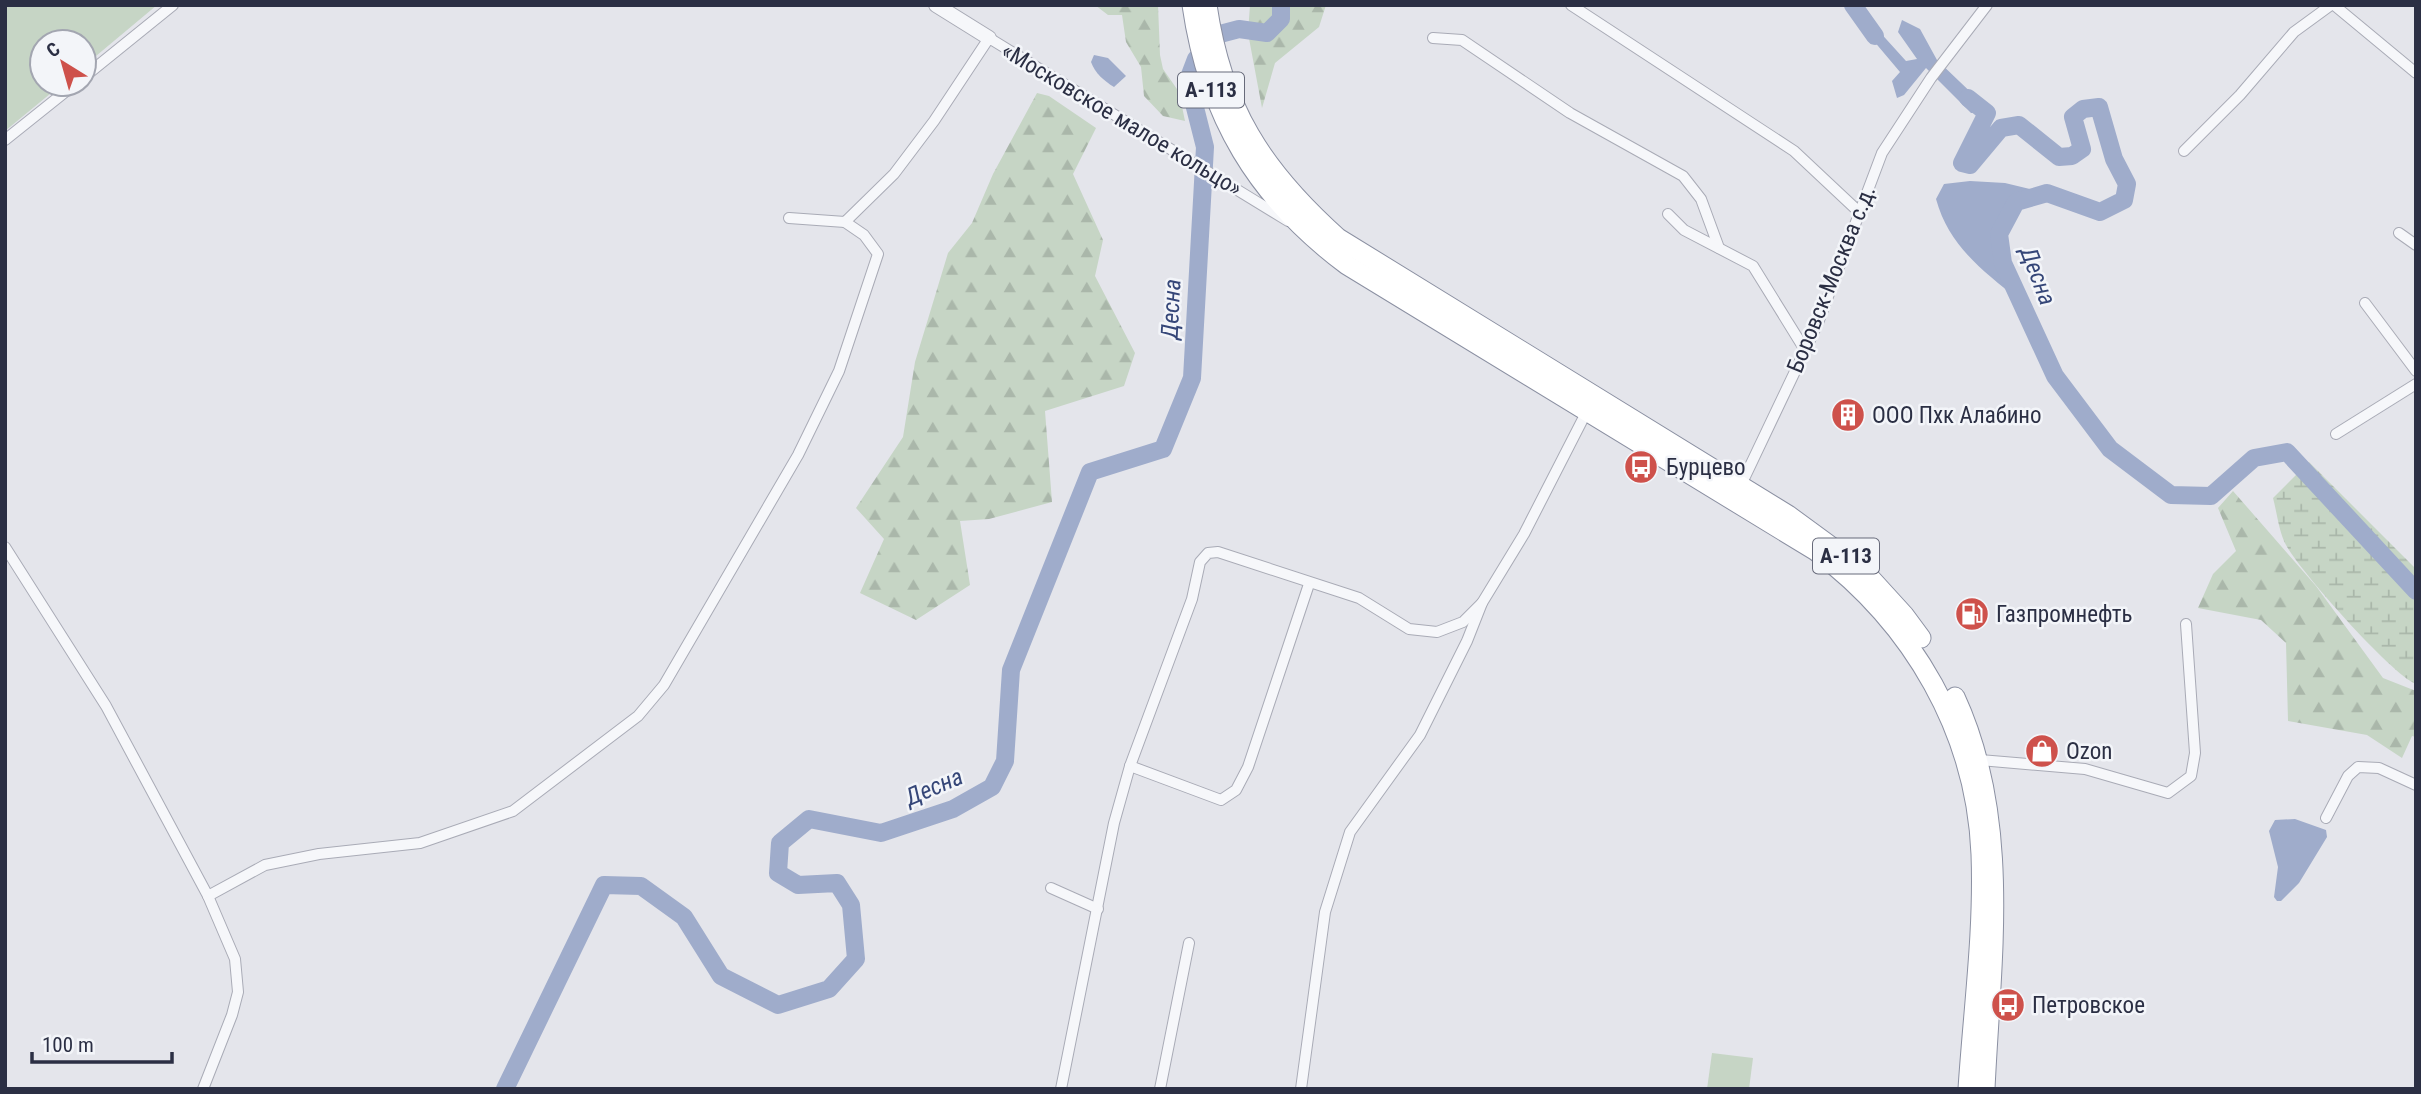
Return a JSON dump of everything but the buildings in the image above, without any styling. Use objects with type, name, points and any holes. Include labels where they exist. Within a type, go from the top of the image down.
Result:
[{"type":"highway","name":"А-113","points":[[1192,5],[1202,61],[1228,130],[1308,234],[1347,265],[1826,558],[1865,592],[1896,626],[1924,666],[1950,716],[1969,774],[1981,854],[1968,1089]]},
{"type":"highway","name":"А-113","points":[[1207,5],[1226,89],[1256,163],[1315,217],[1356,250],[1741,485],[1832,545],[1863,570],[1904,615],[1950,685],[1980,761],[1989,802],[1995,859],[1985,1089]]},
{"type":"street","points":[[98,66],[173,5]]},
{"type":"street","name":"«Московское малое кольцо»","points":[[936,5],[1308,234]]},
{"type":"street","points":[[1571,5],[1794,151],[1859,212]]},
{"type":"street","name":"Боровск-Москва с.д.","points":[[1741,485],[1805,350],[1882,153],[1931,78],[1987,5]]},
{"type":"street","points":[[2184,151],[2240,95],[2294,32],[2333,5],[2416,73]]},
{"type":"street","points":[[845,222],[894,174],[934,121],[989,38]]},
{"type":"street","points":[[1433,38],[1462,40],[1570,113],[1683,176],[1701,199],[1719,248]]},
{"type":"street","points":[[5,140],[58,98]]},
{"type":"street","points":[[1668,214],[1684,230],[1754,266],[1805,350]]},
{"type":"street","points":[[208,896],[265,865],[319,854],[420,843],[513,811],[638,716],[664,685],[765,514],[839,371],[878,254],[864,234],[845,222],[789,218]]},
{"type":"street","points":[[2399,233],[2416,245]]},
{"type":"street","points":[[2365,303],[2416,371]]},
{"type":"street","points":[[2336,434],[2416,384]]},
{"type":"street","points":[[1301,1089],[1325,912],[1350,832],[1420,735],[1467,641],[1482,603],[1524,534],[1587,411]]},
{"type":"street","points":[[5,547],[106,706],[208,896],[235,959],[238,992],[232,1016],[203,1089]]},
{"type":"street","points":[[1061,1089],[1114,823],[1130,766],[1187,612],[1204,556],[1218,552],[1309,584],[1359,598],[1409,629],[1437,632],[1463,622],[1482,603]]},
{"type":"street","points":[[1130,766],[1221,800],[1231,794],[1240,784],[1251,759],[1309,584]]},
{"type":"street","points":[[1980,761],[2085,769],[2168,793],[2192,776],[2195,753],[2186,624]]},
{"type":"street","points":[[2326,818],[2348,776],[2358,767],[2379,768],[2416,785]]},
{"type":"street","points":[[1051,888],[1098,909]]},
{"type":"street","points":[[1160,1089],[1189,943]]},
{"type":"green space","points":[[5,5],[157,5],[98,54],[98,28],[28,28],[28,98],[45,98],[5,131]]},
{"type":"green space","points":[[1095,5],[1158,5],[1163,69],[1179,92],[1185,121],[1163,116],[1144,96],[1141,67],[1126,42],[1122,15],[1108,15]]},
{"type":"green space","points":[[1250,5],[1326,5],[1319,27],[1275,63],[1262,108],[1248,33]]},
{"type":"green space","points":[[1037,93],[1049,96],[1096,128],[1073,174],[1103,240],[1095,276],[1135,353],[1124,386],[1045,411],[1052,502],[989,519],[960,521],[970,585],[916,620],[860,593],[884,539],[856,508],[903,437],[915,362],[948,253],[972,223],[993,174]]},
{"type":"green space","points":[[2309,462],[2416,569],[2416,684],[2387,662],[2347,621],[2286,545],[2273,498]]},
{"type":"green space","points":[[2233,491],[2316,586],[2383,678],[2416,691],[2416,737],[2412,736],[2402,758],[2367,735],[2288,721],[2286,643],[2261,620],[2198,608],[2213,574],[2236,551],[2218,508]]},
{"type":"green space","points":[[1712,1053],[1753,1058],[1749,1089],[1707,1089]]},
{"type":"water","points":[[1867,18],[1906,61],[1917,59],[1898,32],[1902,20],[1920,29],[1937,60],[1982,103],[1987,113],[1971,113],[1926,68],[1904,95],[1897,98],[1892,81],[1900,72],[1862,27],[1862,19]]},
{"type":"water","points":[[1094,55],[1108,58],[1126,76],[1114,87],[1110,85],[1093,66],[1091,62]]},
{"type":"water","points":[[1970,181],[2005,183],[2050,194],[2016,202],[1999,234],[2003,263],[2019,300],[1968,256],[1942,216],[1936,199],[1944,184]]},
{"type":"water","points":[[2295,819],[2326,830],[2327,837],[2299,883],[2281,901],[2277,901],[2274,897],[2278,867],[2269,831],[2275,820]]},
{"type":"waterway","name":"Десна","points":[[505,1089],[604,885],[641,886],[684,917],[721,976],[778,1005],[829,989],[856,959],[851,905],[837,883],[798,885],[778,873],[780,843],[809,819],[881,833],[953,809],[992,787],[1005,761],[1011,670],[1090,472],[1163,449],[1192,378],[1205,147],[1188,80],[1196,59],[1220,34],[1239,29],[1267,33],[1281,19],[1281,5]]},
{"type":"waterway","name":"Десна","points":[[1853,5],[1875,36]]},
{"type":"waterway","name":"Десна","points":[[1968,98],[1987,113],[1962,163],[1970,165],[2001,128],[2019,125],[2059,157],[2072,156],[2082,149],[2073,117],[2083,109],[2099,107],[2114,159],[2127,184],[2124,200],[2100,212],[2047,193],[2016,202],[1999,234],[2003,263],[2055,376],[2110,449],[2171,495],[2211,496],[2254,458],[2287,452],[2416,591]]},
{"type":"place","name":"ООО Пхк Алабино","points":[[1848,415]]},
{"type":"place","name":"Бурцево","points":[[1641,467]]},
{"type":"place","name":"Газпромнефть","points":[[1972,614]]},
{"type":"place","name":"Ozon","points":[[2042,751]]},
{"type":"place","name":"Петровское","points":[[2008,1005]]}]
